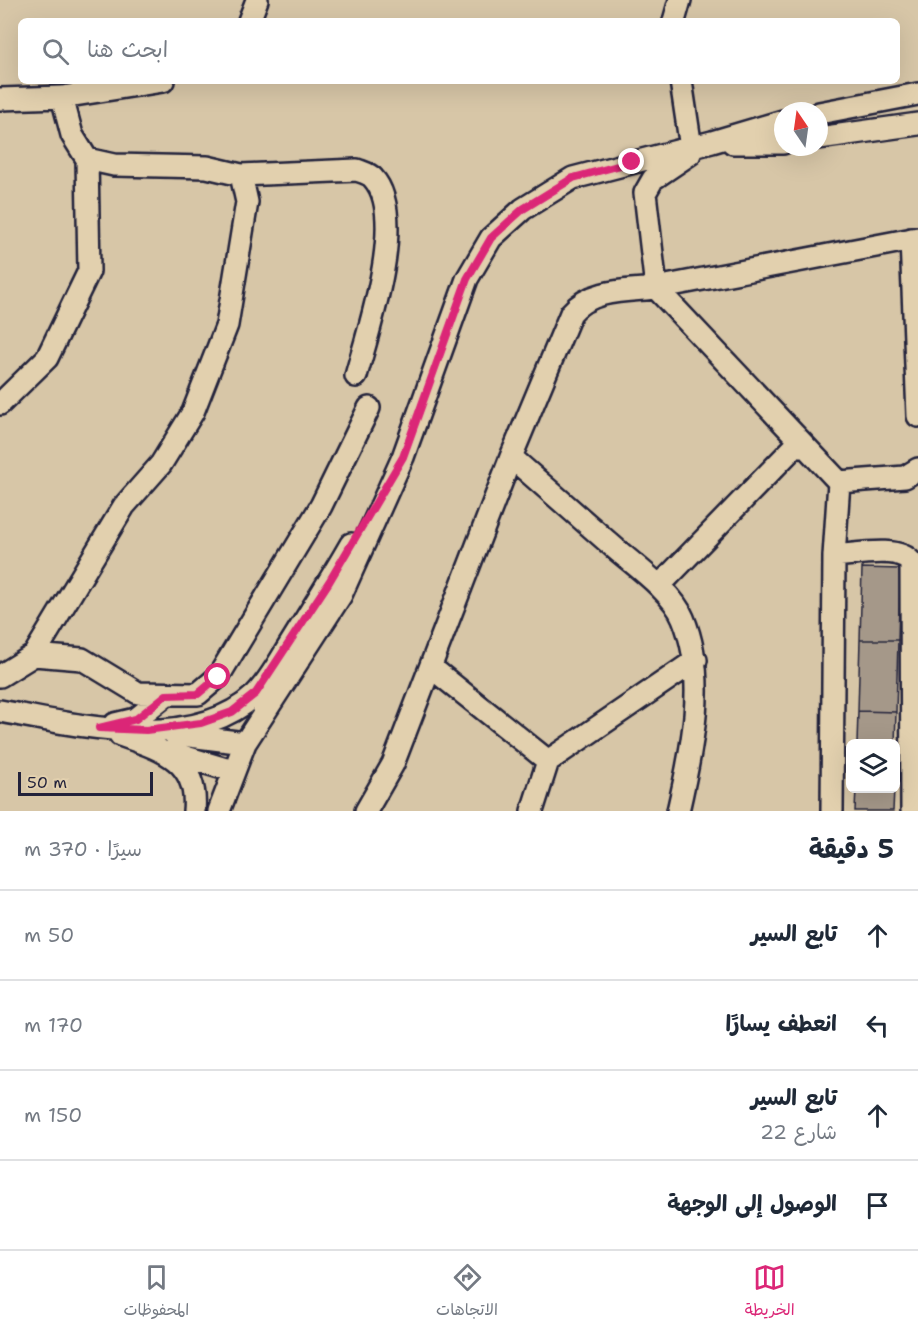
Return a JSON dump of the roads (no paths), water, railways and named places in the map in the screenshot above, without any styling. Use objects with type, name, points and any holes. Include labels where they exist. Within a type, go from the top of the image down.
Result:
[{"type":"street","points":[[250,18],[257,0]]},
{"type":"street","points":[[675,18],[680,0]]},
{"type":"street","points":[[0,99],[62,97],[144,84]]},
{"type":"street","points":[[681,84],[691,148]]},
{"type":"street","points":[[828,111],[918,94]]},
{"type":"street","points":[[0,404],[47,358],[88,271],[87,159],[72,135],[62,97]]},
{"type":"street","points":[[219,811],[245,743],[341,595],[403,457],[467,279],[491,238],[523,209],[573,178],[691,148],[774,124]]},
{"type":"street","points":[[828,137],[918,124]]},
{"type":"street","points":[[774,143],[712,142],[673,163],[653,179],[645,193],[656,288],[839,482],[834,556],[832,811]]},
{"type":"street","points":[[87,159],[114,165],[207,167],[241,175],[357,170],[373,177],[382,193],[389,240],[356,376]]},
{"type":"street","points":[[0,676],[34,656],[124,506],[161,464],[194,412],[227,325],[247,202],[241,175]]},
{"type":"street","points":[[366,811],[393,764],[432,668],[511,457],[571,313],[582,300],[598,295],[656,288],[915,238],[918,416]]},
{"type":"street","points":[[34,656],[82,659],[138,693],[198,694],[218,677],[321,506],[369,408]]},
{"type":"street","points":[[659,586],[799,442]]},
{"type":"street","points":[[146,730],[184,726],[219,718],[256,693],[329,582],[403,457]]},
{"type":"street","points":[[511,457],[659,586],[683,616],[696,660],[694,713],[688,769],[678,811]]},
{"type":"street","points":[[839,482],[905,477],[918,469]]},
{"type":"street","points":[[834,556],[897,552],[907,556],[911,562],[912,811]]},
{"type":"street","points":[[532,811],[548,761],[696,660]]},
{"type":"street","points":[[432,668],[548,761]]},
{"type":"street","points":[[99,728],[136,719],[166,695]]},
{"type":"street","points":[[0,711],[99,728],[146,730],[245,743]]},
{"type":"street","points":[[99,728],[233,771]]},
{"type":"street","points":[[157,748],[177,760],[190,777],[194,811]]}]
